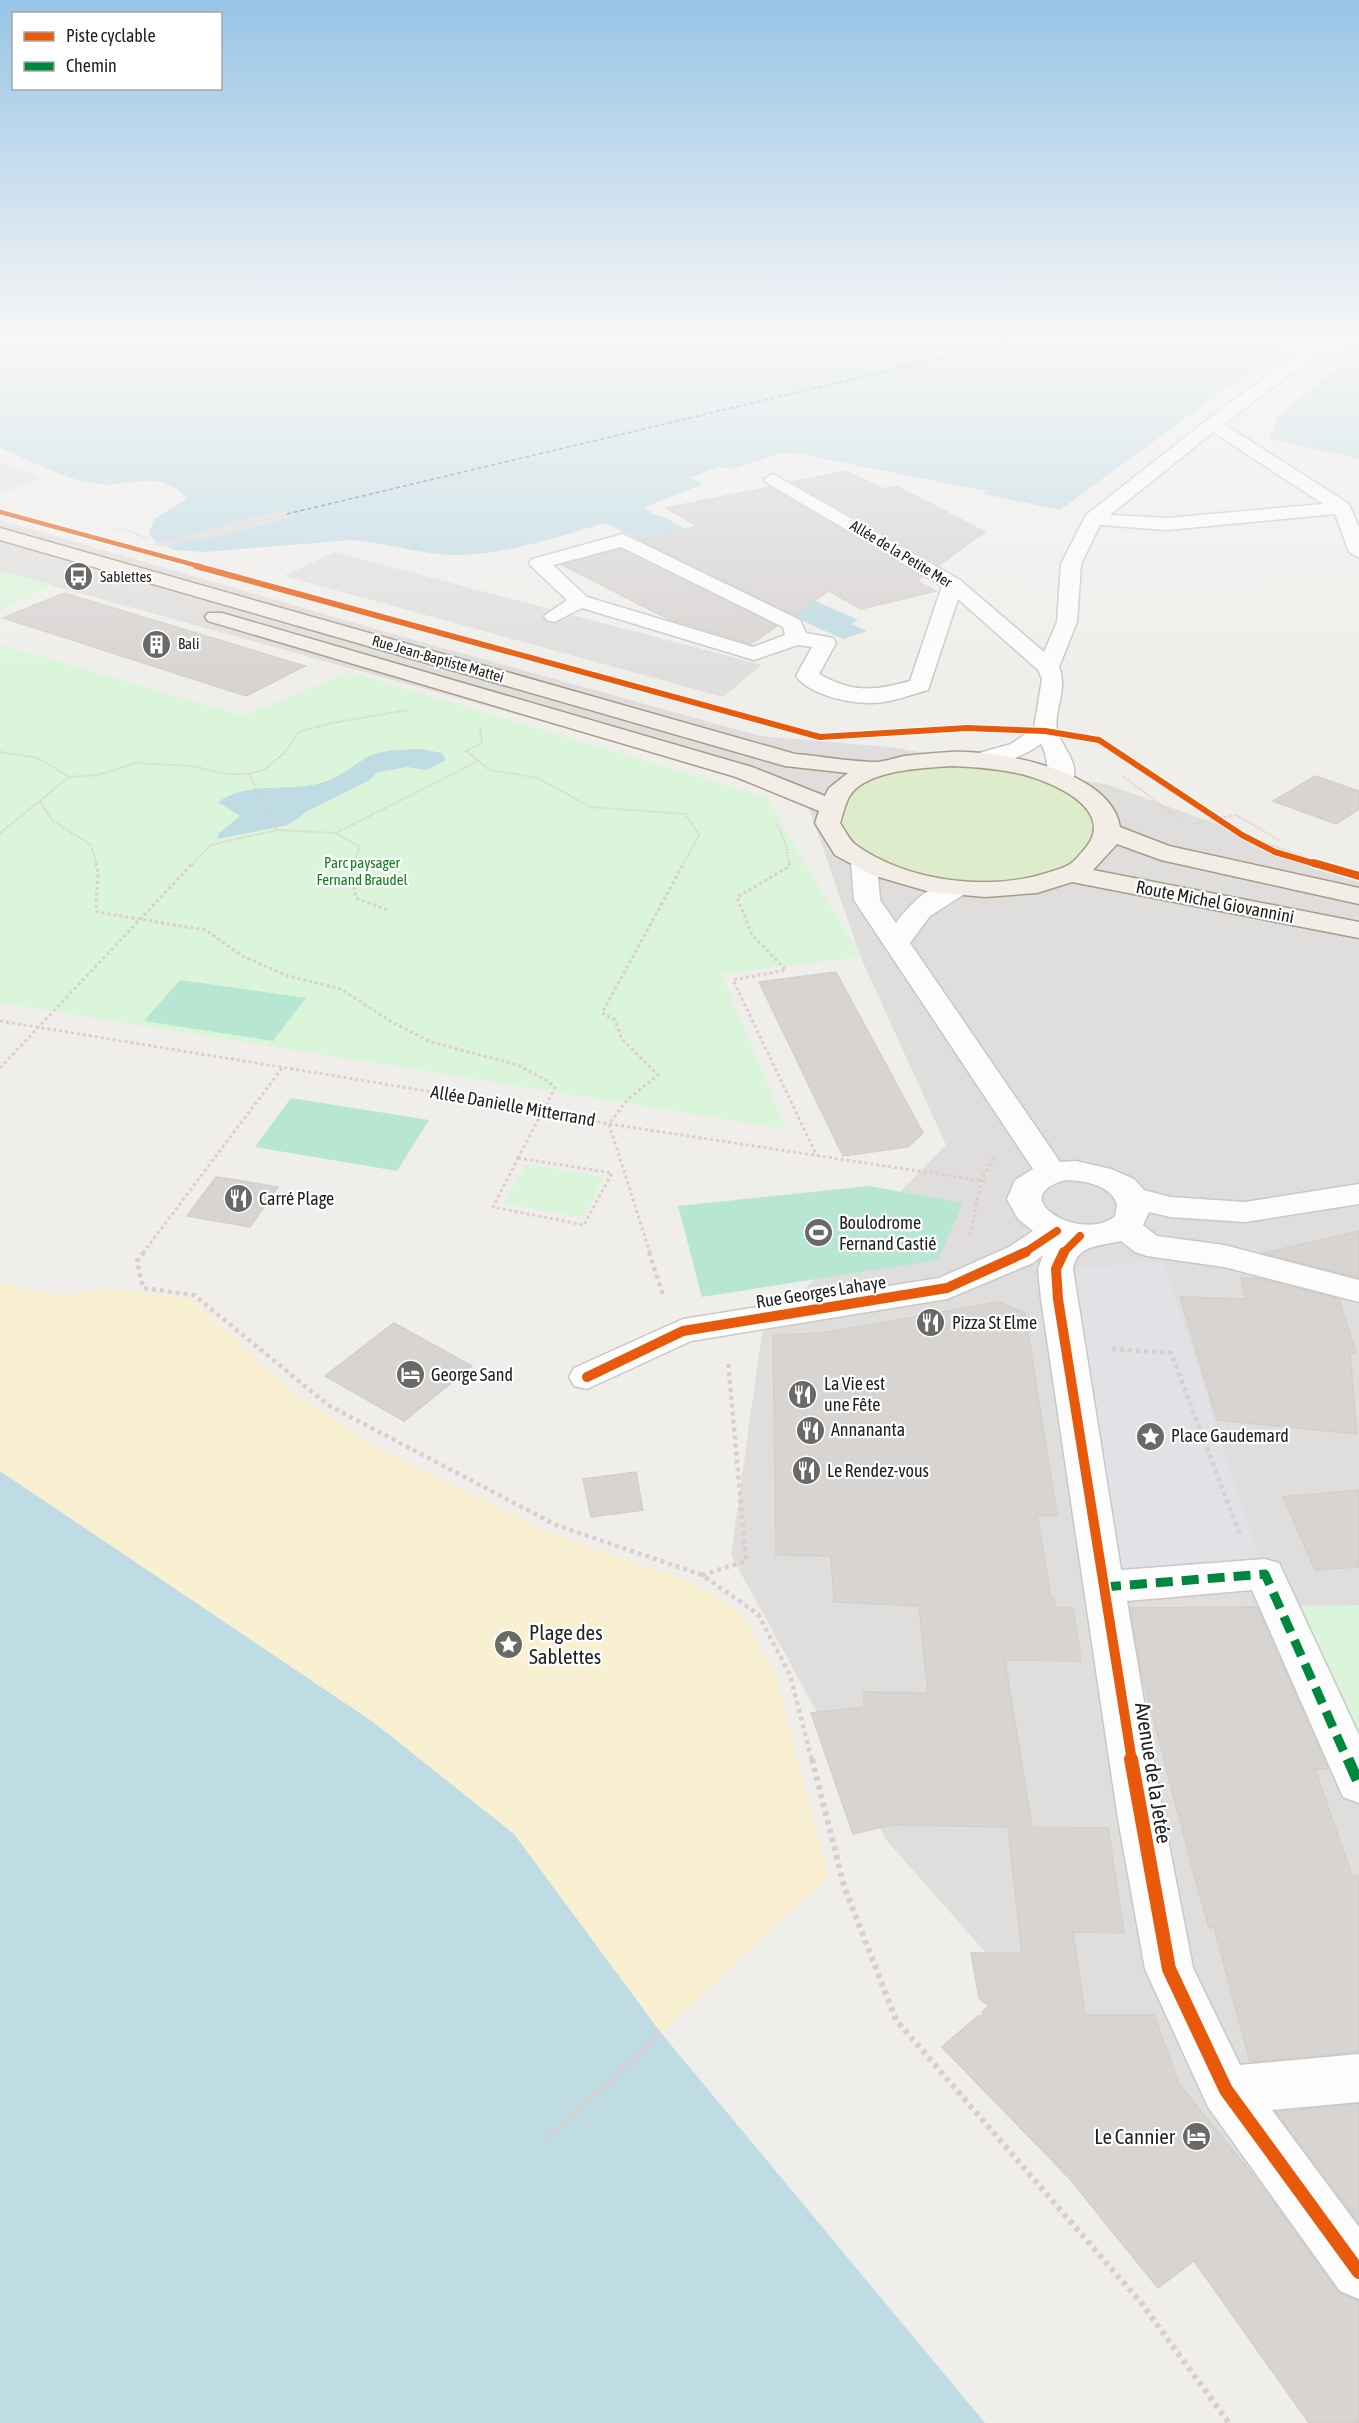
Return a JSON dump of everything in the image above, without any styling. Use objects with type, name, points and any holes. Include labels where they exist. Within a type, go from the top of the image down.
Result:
[{"type":"main road","name":"Rue Jean-Baptiste Mattei","points":[[0,534],[793,761],[880,769]]},
{"type":"main road","points":[[79,577],[157,600]]},
{"type":"main road","name":"Rue Jean-Baptiste Mattei","points":[[190,610],[744,772],[829,806]]},
{"type":"main road","points":[[927,760],[980,760],[1037,771],[1061,780],[1096,804],[1106,818],[1109,832],[1100,855],[1072,874],[1038,885],[997,890],[954,889],[905,879],[864,863],[839,845],[828,825],[829,806],[839,791],[857,779],[880,769],[927,760]]},
{"type":"main road","name":"Route Michel Giovannini","points":[[1109,832],[1161,852],[1359,896]]},
{"type":"main road","name":"Route Michel Giovannini","points":[[1072,874],[1359,930]]},
{"type":"street","points":[[1061,780],[1060,756],[1045,731],[1053,679],[1048,667],[1067,622],[1071,564],[1093,519],[1178,452]]},
{"type":"street","points":[[1257,452],[1342,507],[1359,552]]},
{"type":"street","name":"Allée de la Petite Mer","points":[[773,479],[953,584],[1048,667]]},
{"type":"street","points":[[1093,519],[1167,524],[1342,507]]},
{"type":"street","points":[[796,638],[793,624],[623,540],[539,563],[580,601],[754,654],[796,638],[825,643],[807,676],[834,692],[881,696],[920,685],[953,584]]},
{"type":"street","points":[[554,616],[580,601]]},
{"type":"street","points":[[980,760],[1019,749],[1045,731]]},
{"type":"street","points":[[864,863],[867,900],[998,1098],[1038,1181]]},
{"type":"street","points":[[896,943],[917,911],[933,898],[954,889]]},
{"type":"street","points":[[1128,1212],[1112,1233],[1069,1234],[1043,1225],[1026,1208],[1023,1198],[1038,1181],[1082,1170],[1098,1174],[1112,1180],[1147,1245],[1224,1256],[1359,1292]]},
{"type":"street","points":[[1128,1212],[1245,1212],[1359,1194]]},
{"type":"street","points":[[1202,1211],[1258,1264]]},
{"type":"street","name":"Rue Georges Lahaye","points":[[587,1377],[683,1331],[947,1288],[1069,1234]]},
{"type":"street","name":"Avenue de la Jetée","points":[[1069,1234],[1055,1270],[1104,1587],[1169,1969],[1226,2090],[1359,2272]]},
{"type":"street","points":[[1104,1587],[1254,1558],[1359,1784]]},
{"type":"street","points":[[1226,2090],[1359,2078]]},
{"type":"path","points":[[161,544],[287,514]]},
{"type":"path","points":[[110,531],[121,528],[146,538],[146,546]]},
{"type":"path","points":[[0,752],[38,758],[69,777],[98,775],[136,763],[191,766],[227,774],[249,774],[265,768],[284,753],[299,732],[332,723],[415,710]]},
{"type":"path","points":[[471,723],[480,728],[482,743],[466,751],[490,770],[538,778],[590,807],[686,814],[699,835],[602,1013],[615,1020],[622,1039],[658,1075],[628,1099],[609,1124],[666,1306],[683,1331]]},
{"type":"path","points":[[1060,756],[1106,765],[1152,796],[1186,826],[1236,815],[1283,843]]},
{"type":"path","points":[[335,833],[478,761]]},
{"type":"path","points":[[249,774],[277,830]]},
{"type":"path","points":[[0,833],[69,777]]},
{"type":"path","points":[[40,801],[52,820],[91,845],[99,873],[94,896],[97,912],[206,930],[242,956],[288,976],[341,989],[390,1021],[431,1042],[518,1065],[555,1088],[543,1110],[518,1158],[493,1207],[584,1225],[612,1173],[518,1158]]},
{"type":"path","points":[[1208,811],[1234,829]]},
{"type":"path","points":[[773,817],[785,842],[790,866],[737,897],[752,935],[786,969],[733,980],[816,1154]]},
{"type":"path","points":[[0,1068],[210,845],[277,830],[335,833],[359,846],[352,878],[356,898],[389,911]]},
{"type":"path","points":[[283,1067],[137,1261],[143,1288],[194,1295],[328,1406],[556,1525],[702,1575],[758,1614],[790,1675],[844,1886],[896,2020],[1142,2304],[1229,2423]]},
{"type":"path","points":[[1102,1348],[1171,1353],[1254,1558]]},
{"type":"path","points":[[548,2138],[662,2032]]},
{"type":"shaded area","points":[[0,462],[43,478],[0,494]]},
{"type":"shaded area","points":[[0,520],[400,636],[760,736],[890,747],[1109,785],[1359,876],[1359,2374],[887,1841],[731,1555],[762,1333],[946,1145],[861,958],[804,794],[0,571]]},
{"type":"shaded area","points":[[334,552],[762,665],[723,697],[284,576]]},
{"type":"shaded area","points":[[1144,912],[1359,950],[1359,1171],[1281,1183],[1158,1132],[1055,1106],[946,951],[976,929],[1053,931]]},
{"type":"shaded area","name":"Place Gaudemard","points":[[1163,1261],[1265,1574],[1104,1587],[1055,1270]]},
{"type":"green space","points":[[0,571],[53,585],[0,611]]},
{"type":"green space","name":"Parc paysager Fernand Braudel","points":[[0,644],[243,716],[349,672],[766,797],[861,957],[722,974],[786,1129],[0,1003]]},
{"type":"green space","points":[[927,760],[1037,771],[1106,818],[1072,874],[997,890],[864,863],[829,806],[857,779]]},
{"type":"green space","points":[[180,980],[306,998],[273,1041],[144,1021]]},
{"type":"green space","points":[[291,1098],[429,1120],[397,1171],[255,1147]]},
{"type":"green space","points":[[526,1164],[604,1177],[584,1218],[504,1204]]},
{"type":"green space","name":"Boulodrome Fernand Castié","points":[[869,1186],[963,1203],[938,1260],[702,1297],[678,1206]]},
{"type":"green space","points":[[1359,1605],[1359,1754],[1298,1606]]},
{"type":"sand","name":"Plage des Sablettes","points":[[0,1283],[63,1296],[109,1288],[192,1299],[294,1394],[383,1450],[546,1531],[696,1584],[743,1615],[775,1674],[829,1876],[661,2033],[514,1834],[373,1722],[0,1471]]},
{"type":"water","points":[[9,452],[1139,452],[1060,510],[983,494],[986,491],[799,454],[781,453],[733,469],[721,467],[691,477],[703,484],[645,507],[651,513],[666,518],[789,589],[858,620],[851,624],[867,631],[843,639],[756,600],[606,523],[532,544],[476,554],[430,553],[352,540],[205,552],[175,550],[156,542],[149,534],[154,519],[187,499],[176,489],[165,483],[154,481],[96,484],[59,474]]},
{"type":"water","points":[[1328,452],[1359,452],[1359,459]]},
{"type":"water","points":[[420,749],[442,753],[446,760],[427,770],[407,767],[378,772],[368,781],[306,812],[288,825],[218,839],[218,834],[240,816],[218,802],[229,796],[252,789],[300,787],[320,783],[347,771],[372,755],[392,750]]},
{"type":"water","points":[[0,1471],[373,1722],[514,1834],[661,2033],[985,2423],[0,2423]]},
{"type":"pier","points":[[281,511],[288,512],[292,517],[205,540],[196,538],[159,547],[153,544]]},
{"type":"building","points":[[845,471],[884,489],[896,486],[985,532],[939,565],[792,482]]},
{"type":"building","points":[[769,487],[922,577],[917,581],[936,591],[861,609],[829,591],[794,615],[643,541],[697,526],[666,508]]},
{"type":"building","points":[[621,549],[777,626],[751,644],[668,619],[562,565]]},
{"type":"building","name":"Bali","points":[[64,593],[305,666],[246,696],[3,618]]},
{"type":"building","points":[[1315,776],[1359,791],[1359,809],[1336,824],[1273,801]]},
{"type":"building","points":[[836,972],[923,1133],[908,1147],[843,1156],[759,982]]},
{"type":"building","points":[[216,1177],[278,1187],[250,1227],[187,1216]]},
{"type":"building","points":[[1359,1231],[1359,1278],[1263,1253],[1312,1242]]},
{"type":"building","points":[[1241,1278],[1263,1279],[1339,1299],[1356,1353],[1350,1353],[1357,1434],[1217,1420],[1180,1297],[1246,1299]]},
{"type":"building","points":[[999,1302],[1025,1313],[1057,1516],[1037,1515],[1051,1598],[1054,1598],[1055,1608],[1073,1608],[1081,1661],[1005,1660],[1032,1827],[1108,1828],[1124,1933],[1073,1932],[1085,2015],[1154,2015],[1179,2084],[1261,2185],[1338,2292],[1359,2301],[1359,2423],[1309,2423],[1194,2261],[1158,2288],[1069,2178],[942,2047],[978,2016],[983,2016],[982,2012],[989,2006],[979,1998],[971,1953],[1022,1953],[1008,1827],[891,1825],[853,1834],[811,1713],[864,1707],[864,1692],[928,1693],[919,1606],[834,1602],[831,1556],[776,1555],[773,1335],[822,1333]]},
{"type":"building","points":[[394,1323],[472,1366],[404,1421],[325,1376]]},
{"type":"building","points":[[636,1472],[643,1510],[591,1517],[583,1479]]},
{"type":"building","points":[[1359,1490],[1359,1567],[1315,1570],[1283,1497]]},
{"type":"building","points":[[1257,1607],[1328,1769],[1315,1769],[1352,1876],[1359,1875],[1359,2052],[1250,2062],[1214,1927],[1209,1928],[1194,1875],[1140,1667],[1130,1608]]},
{"type":"building","points":[[1359,2104],[1359,2223],[1276,2112]]},
{"type":"ferry route","points":[[287,514],[547,452]]},
{"type":"marked path","points":[[1104,1587],[1265,1574],[1359,1784]]},
{"type":"cycle path","points":[[0,512],[820,737],[967,728],[1045,731],[1099,740],[1242,835],[1275,852],[1359,876]]},
{"type":"cycle path","points":[[587,1377],[683,1331],[947,1288],[1021,1255],[1057,1231]]},
{"type":"cycle path","points":[[1080,1236],[1059,1257],[1056,1269],[1058,1299],[1141,1819],[1169,1969],[1226,2090],[1359,2272]]},
{"type":"place","name":"Sablettes","points":[[79,577]]},
{"type":"place","name":"Bali","points":[[157,644]]},
{"type":"place","name":"Carré Plage","points":[[238,1199]]},
{"type":"place","name":"Boulodrome Fernand Castié","points":[[818,1233]]},
{"type":"place","name":"Pizza St Elme","points":[[931,1323]]},
{"type":"place","name":"George Sand","points":[[410,1375]]},
{"type":"place","name":"La Vie est une Fête","points":[[803,1394]]},
{"type":"place","name":"Annananta","points":[[810,1430]]},
{"type":"place","name":"Place Gaudemard","points":[[1150,1436]]},
{"type":"place","name":"Le Rendez-vous","points":[[806,1471]]},
{"type":"place","name":"Plage des Sablettes","points":[[508,1645]]},
{"type":"place","name":"Le Cannier","points":[[1196,2137]]}]
